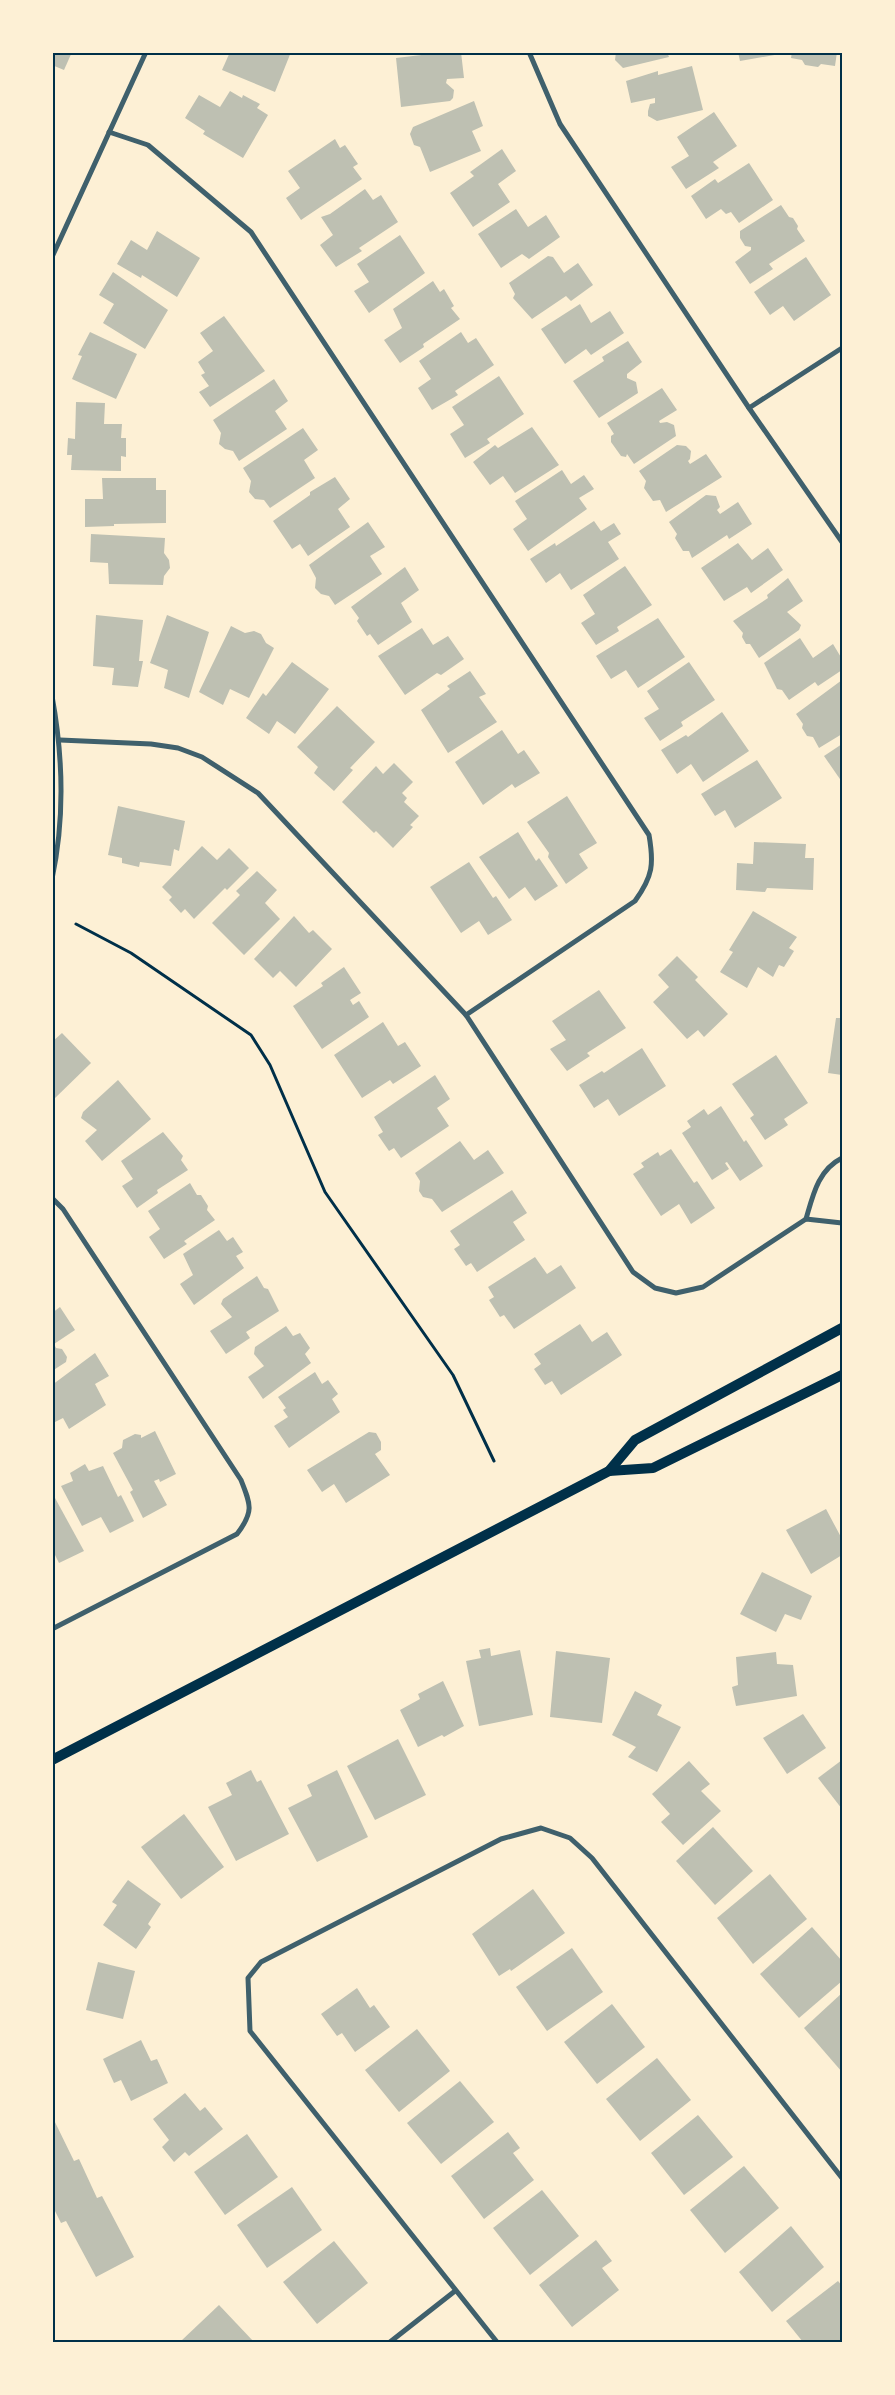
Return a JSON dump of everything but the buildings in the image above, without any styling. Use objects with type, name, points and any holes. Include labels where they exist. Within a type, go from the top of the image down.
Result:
[{"type":"main road","points":[[609,1471],[634,1440],[842,1328]]},
{"type":"main road","points":[[52,1760],[609,1471],[652,1468],[842,1376]]},
{"type":"street","points":[[52,257],[146,52]]},
{"type":"street","points":[[529,52],[560,124],[749,408],[842,542]]},
{"type":"street","points":[[109,132],[148,145],[251,232],[649,835],[654,860],[647,884],[635,901],[466,1015]]},
{"type":"street","points":[[749,408],[842,348]]},
{"type":"street","points":[[52,696],[60,740],[62,770],[58,839],[52,879]]},
{"type":"street","points":[[60,740],[151,744],[178,748],[202,757],[258,793],[466,1015],[633,1272],[655,1288],[676,1293],[703,1287],[806,1219],[842,1223]]},
{"type":"street","points":[[806,1219],[816,1185],[830,1164],[842,1158]]},
{"type":"street","points":[[52,1198],[63,1209],[241,1480],[250,1504],[247,1520],[237,1534],[52,1630]]},
{"type":"street","points":[[497,2342],[250,2031],[248,1978],[261,1962],[492,1844],[541,1828],[570,1838],[592,1858],[842,2178]]},
{"type":"street","points":[[390,2342],[455,2291]]},
{"type":"path","points":[[76,924],[131,953],[251,1035],[270,1065],[325,1192],[453,1375],[494,1461]]}]
